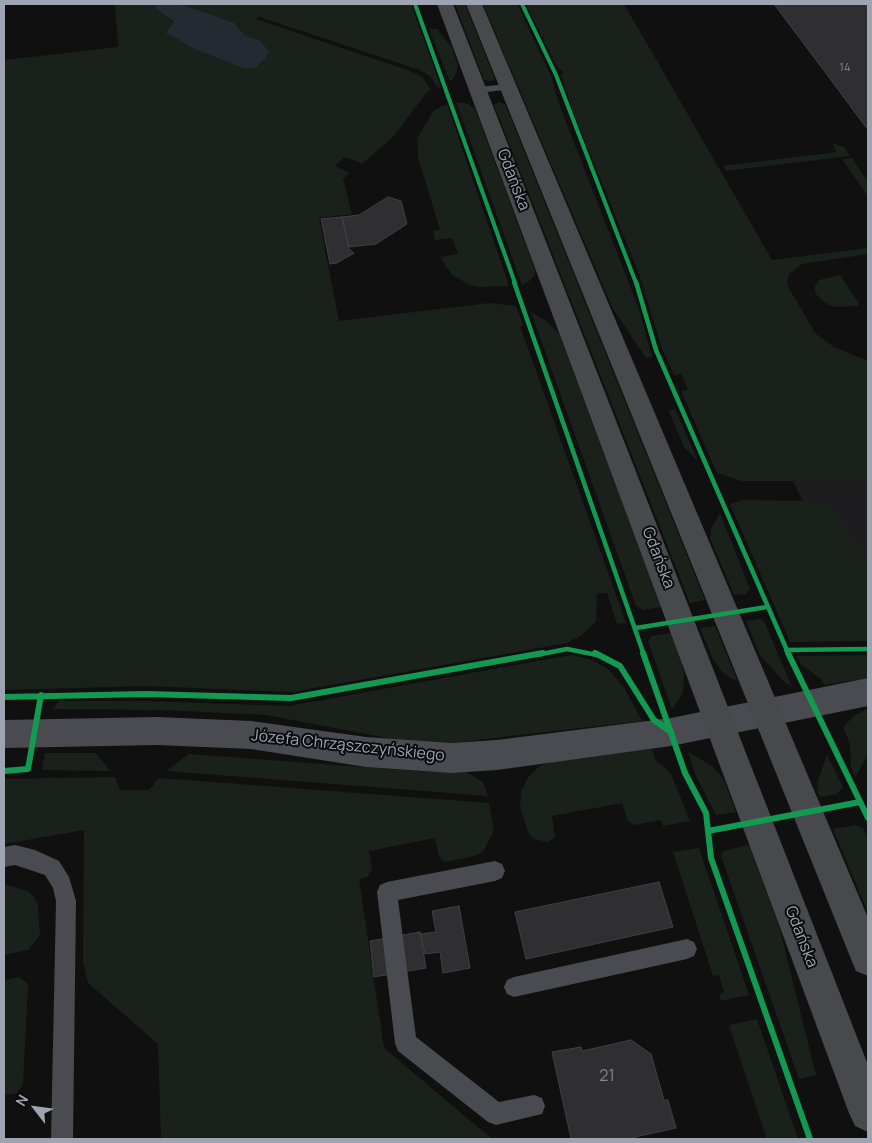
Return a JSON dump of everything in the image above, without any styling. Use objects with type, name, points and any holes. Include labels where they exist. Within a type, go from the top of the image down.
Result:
[{"type":"main road","name":"Gdańska","points":[[445,4],[868,1113]]},
{"type":"main road","name":"Gdańska","points":[[474,4],[868,959]]},
{"type":"street","name":"Józefa Chrząszczyńskiego","points":[[4,734],[156,731],[251,735],[366,752],[451,758],[497,755],[671,732],[868,692]]},
{"type":"lane","points":[[478,90],[509,87]]},
{"type":"lane","points":[[4,857],[15,855],[35,860],[52,868],[62,884],[66,901],[62,1139]]},
{"type":"lane","points":[[495,871],[387,892],[406,1043],[496,1114],[534,1106]]},
{"type":"lane","points":[[514,988],[687,949]]},
{"type":"shaded area","points":[[115,4],[158,4],[154,7],[174,23],[176,39],[243,68],[255,68],[241,29],[235,23],[180,4],[411,4],[441,87],[438,88],[430,76],[420,70],[259,17],[256,19],[410,71],[423,78],[431,90],[427,92],[393,137],[362,164],[345,157],[335,166],[350,173],[343,179],[352,214],[319,218],[339,321],[489,303],[516,306],[523,325],[520,326],[626,623],[617,624],[607,593],[597,594],[596,621],[582,635],[567,643],[292,692],[147,686],[4,690],[4,60],[118,47]]},
{"type":"shaded area","points":[[158,4],[180,4],[235,23],[245,36],[259,40],[269,51],[265,59],[255,68],[243,68],[197,50],[166,33],[174,22],[154,7]]},
{"type":"shaded area","points":[[455,4],[465,4],[495,79],[493,81],[484,80]]},
{"type":"shaded area","points":[[483,4],[517,4],[522,14],[551,76],[559,104],[639,309],[652,357],[646,358],[612,307]]},
{"type":"shaded area","points":[[526,4],[624,4],[772,260],[868,248],[868,254],[802,264],[789,274],[787,281],[788,287],[816,334],[834,347],[868,361],[868,481],[742,481],[717,473],[681,391],[688,390],[681,374],[674,375],[662,349],[639,274],[573,111],[561,74],[564,73],[557,67]]},
{"type":"shaded area","points":[[429,29],[437,29],[452,48],[458,66],[456,74],[450,82]]},
{"type":"shaded area","points":[[456,102],[468,104],[475,109],[535,270],[535,275],[522,285]]},
{"type":"shaded area","points":[[499,102],[505,104],[705,600],[690,603],[494,105]]},
{"type":"shaded area","points":[[447,104],[509,286],[479,287],[470,285],[452,275],[440,257],[458,254],[452,238],[435,240],[433,231],[440,230],[418,157],[417,139],[434,110]]},
{"type":"shaded area","points":[[832,143],[844,147],[850,156],[726,171],[723,166],[836,152]]},
{"type":"shaded area","points":[[852,158],[868,182],[868,197],[842,159]]},
{"type":"shaded area","points":[[840,275],[859,304],[858,306],[835,307],[825,303],[815,293],[815,286],[819,280]]},
{"type":"shaded area","points":[[531,312],[548,322],[559,334],[661,607],[643,610],[636,606]]},
{"type":"shaded area","points":[[675,409],[698,461],[684,447],[669,411]]},
{"type":"shaded area","points":[[868,469],[868,634],[793,481]]},
{"type":"shaded area","points":[[744,500],[814,501],[836,511],[868,565],[868,641],[790,642],[730,504]]},
{"type":"shaded area","points":[[720,513],[750,589],[746,594],[734,595],[710,538],[711,529]]},
{"type":"shaded area","points":[[760,619],[764,621],[792,687],[783,681],[759,654],[746,621]]},
{"type":"shaded area","points":[[715,626],[736,681],[723,673],[713,659],[700,628]]},
{"type":"shaded area","points":[[671,633],[684,674],[683,693],[672,709],[648,641],[652,636]]},
{"type":"shaded area","points":[[571,655],[589,659],[607,668],[625,689],[642,721],[450,743],[398,740],[266,715],[163,710],[52,709],[59,701],[145,701],[289,706]]},
{"type":"shaded area","points":[[868,655],[868,678],[824,685],[821,679],[801,664],[796,656]]},
{"type":"shaded area","points":[[868,709],[868,753],[855,778],[851,766],[850,744],[843,727],[855,715]]},
{"type":"shaded area","points":[[652,749],[656,762],[661,764],[671,774],[690,821],[663,826],[661,820],[635,825],[628,821],[622,803],[552,816],[555,837],[548,842],[534,839],[529,834],[520,807],[521,791],[529,776],[540,766],[556,760]]},
{"type":"shaded area","points":[[688,752],[712,766],[723,778],[736,812],[716,815],[696,776]]},
{"type":"shaded area","points":[[45,753],[96,753],[110,771],[42,770]]},
{"type":"shaded area","points":[[189,754],[429,772],[466,772],[483,782],[488,796],[166,771]]},
{"type":"shaded area","points":[[827,755],[843,787],[837,794],[820,797],[817,790],[818,780]]},
{"type":"shaded area","points":[[115,777],[120,790],[149,790],[159,778],[489,803],[494,830],[483,852],[475,856],[445,862],[439,857],[435,838],[369,851],[372,869],[367,877],[359,879],[384,1048],[492,1139],[161,1139],[158,1044],[88,983],[83,962],[84,830],[4,844],[4,779]]},
{"type":"shaded area","points":[[855,825],[863,828],[868,838],[868,913],[833,829]]},
{"type":"shaded area","points":[[749,845],[779,926],[816,1075],[799,1079],[721,856],[724,851]]},
{"type":"shaded area","points":[[699,848],[749,995],[721,1001],[719,994],[724,993],[719,975],[713,976],[673,852]]},
{"type":"shaded area","points":[[4,884],[28,891],[35,898],[38,907],[40,935],[28,950],[4,955]]},
{"type":"shaded area","points":[[19,977],[28,984],[23,1084],[17,1093],[4,1095],[4,980]]},
{"type":"shaded area","points":[[757,1019],[798,1139],[767,1139],[729,1025]]},
{"type":"building","points":[[774,4],[868,4],[868,130],[831,80]]},
{"type":"building","points":[[388,197],[401,201],[407,224],[376,244],[349,247],[342,217],[359,215]]},
{"type":"building","points":[[342,217],[349,249],[354,253],[337,263],[330,264],[321,219]]},
{"type":"building","points":[[659,882],[673,927],[526,959],[515,912]]},
{"type":"building","points":[[459,906],[470,968],[443,973],[440,952],[425,954],[421,934],[436,932],[432,911]]},
{"type":"building","points":[[420,932],[426,968],[374,977],[370,941]]},
{"type":"building","points":[[631,1040],[651,1054],[664,1100],[668,1100],[676,1128],[626,1139],[571,1139],[552,1052],[581,1047],[582,1051]]},
{"type":"cycle path","points":[[415,4],[449,94],[685,773],[706,813],[711,858],[810,1139]]},
{"type":"cycle path","points":[[522,4],[556,75],[565,103],[633,273],[656,350],[803,687],[868,818]]},
{"type":"cycle path","points":[[636,628],[767,607]]},
{"type":"cycle path","points":[[4,697],[146,694],[291,698],[567,649],[594,653],[620,666],[654,720],[671,732]]},
{"type":"cycle path","points":[[786,650],[868,649]]},
{"type":"cycle path","points":[[4,771],[28,769],[41,695]]},
{"type":"cycle path","points":[[708,831],[860,802]]}]
